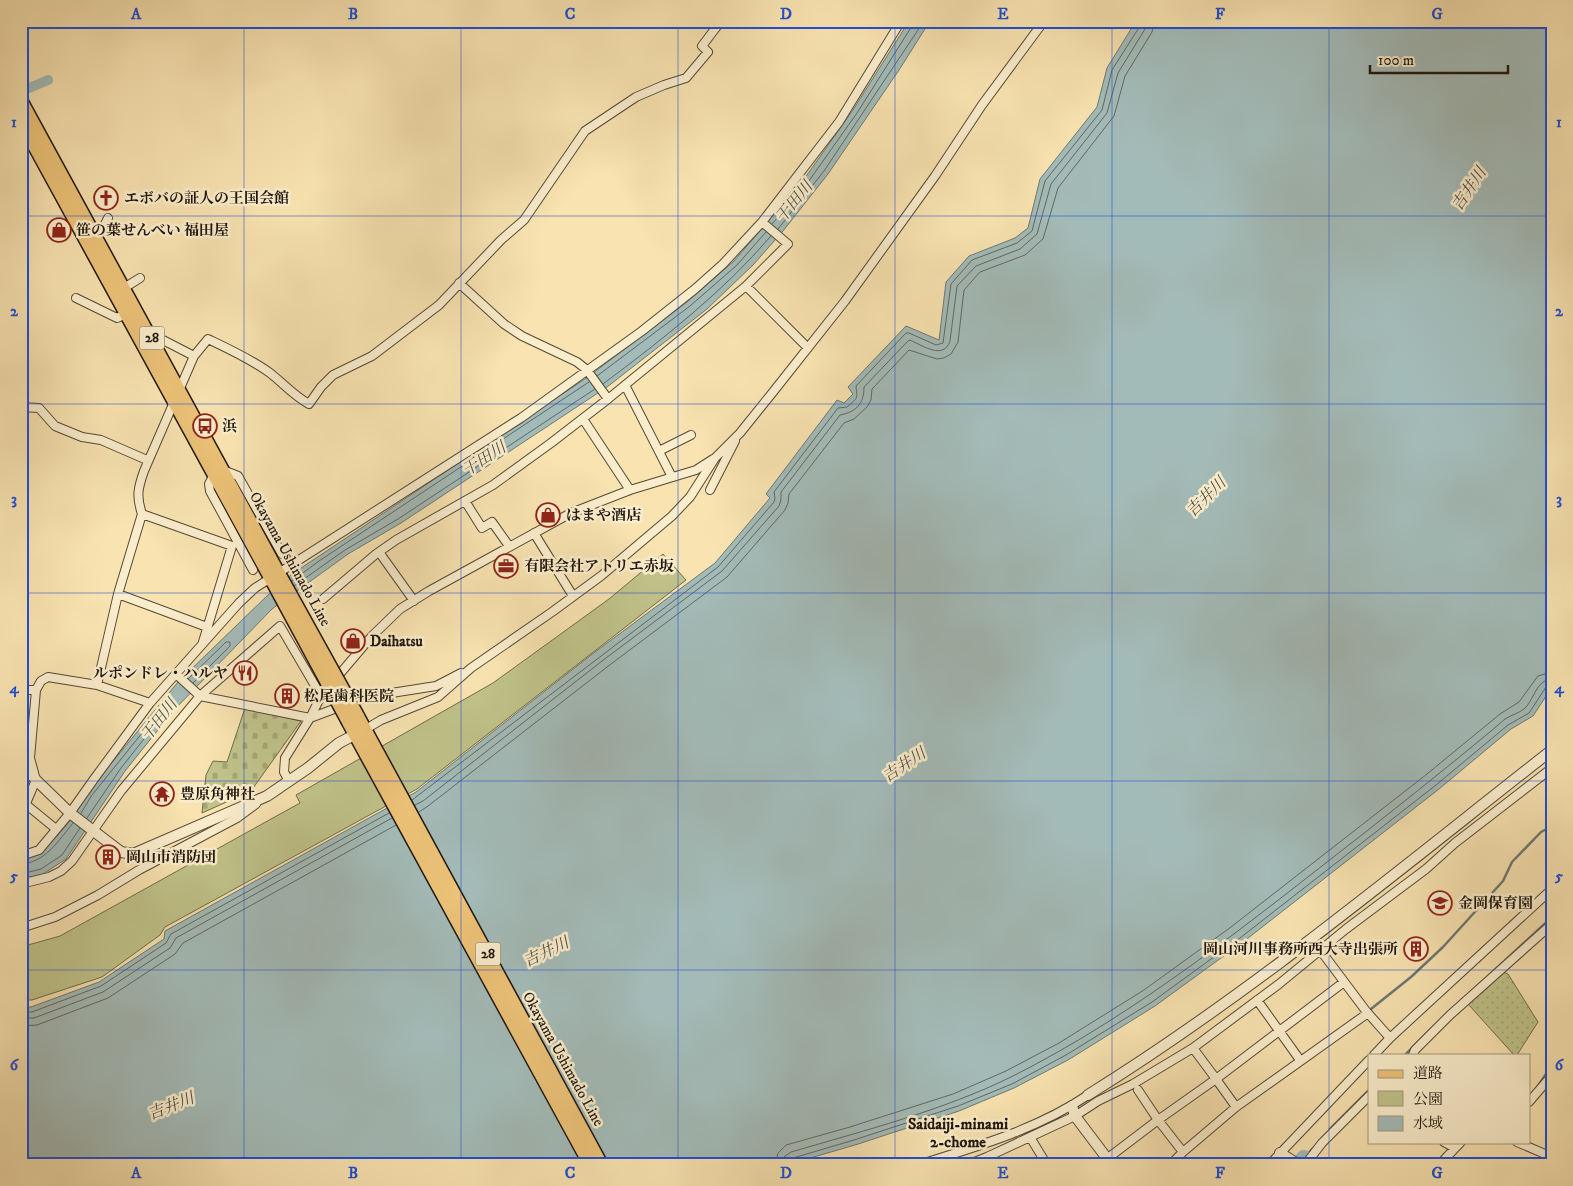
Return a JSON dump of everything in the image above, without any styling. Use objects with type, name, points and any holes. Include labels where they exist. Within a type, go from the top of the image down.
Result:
[{"type":"main road","name":"Okayama Ushimado Line","points":[[21,100],[180,390],[219,472],[275,577],[602,1165]]},
{"type":"main road","name":"Okayama Ushimado Line","points":[[21,122],[174,402],[219,472]]},
{"type":"main road","name":"Okayama Ushimado Line","points":[[369,746],[590,1165]]},
{"type":"street","points":[[97,685],[118,594],[142,514],[138,502],[138,489],[147,460],[194,356],[208,339],[253,362],[309,404],[321,387],[333,375],[372,356],[439,305],[501,240],[524,220],[585,131],[636,97],[686,78],[708,52],[702,46],[721,21]]},
{"type":"street","points":[[21,856],[39,850],[56,829],[72,815],[94,779],[150,703],[177,675],[239,603],[255,588],[275,577],[588,373],[695,289],[723,264],[763,223],[839,122],[901,21]]},
{"type":"street","points":[[289,781],[284,772],[285,758],[310,718],[321,696],[372,636],[400,609],[509,546],[571,513],[630,490],[696,470],[715,458],[740,433],[845,301],[935,176],[982,105],[1044,21]]},
{"type":"street","points":[[95,235],[101,232],[108,218]]},
{"type":"street","points":[[323,599],[396,540],[493,485],[583,419],[746,286],[788,244],[763,223]]},
{"type":"street","points":[[124,288],[140,278]]},
{"type":"street","points":[[459,282],[504,324],[522,336],[578,362],[607,398]]},
{"type":"street","points":[[746,286],[808,348]]},
{"type":"street","points":[[76,298],[117,318],[126,314]]},
{"type":"street","points":[[155,344],[163,340],[194,356]]},
{"type":"street","points":[[625,385],[672,477]]},
{"type":"street","points":[[21,406],[39,408],[55,426],[82,437],[101,440],[147,460]]},
{"type":"street","points":[[583,419],[630,490]]},
{"type":"street","points":[[710,490],[740,433]]},
{"type":"street","points":[[659,451],[691,435]]},
{"type":"street","points":[[21,928],[55,917],[237,818],[339,744],[381,720],[438,697],[471,668],[601,576],[672,516],[690,498],[715,458]]},
{"type":"street","points":[[254,570],[234,543],[210,491],[210,484],[219,472],[238,476],[282,554]]},
{"type":"street","points":[[465,501],[482,528],[492,522],[509,546]]},
{"type":"street","points":[[142,514],[234,543]]},
{"type":"street","points":[[534,533],[573,596]]},
{"type":"street","points":[[203,644],[234,543]]},
{"type":"street","points":[[379,552],[414,600]]},
{"type":"street","points":[[118,594],[207,627]]},
{"type":"street","points":[[21,884],[49,877],[61,871],[72,861],[90,829],[198,695],[280,626],[321,696]]},
{"type":"street","points":[[177,675],[198,695],[310,718],[366,697],[436,686],[471,668]]},
{"type":"street","points":[[21,815],[23,802],[36,780],[30,758],[36,690],[41,681],[48,677],[97,685],[150,703]]},
{"type":"street","points":[[21,690],[36,690]]},
{"type":"street","points":[[967,1165],[1030,1137],[1073,1111],[1088,1095],[1182,1034],[1314,937],[1552,750]]},
{"type":"street","points":[[21,763],[72,815],[121,852],[133,854],[267,796]]},
{"type":"street","points":[[918,1165],[1098,1101],[1133,1084],[1193,1048],[1321,951],[1346,929],[1426,869],[1552,768]]},
{"type":"street","points":[[23,802],[56,829]]},
{"type":"street","points":[[1375,1054],[1552,889]]},
{"type":"street","points":[[1413,1054],[1415,1050],[1450,1015],[1552,924]]},
{"type":"street","points":[[1321,951],[1368,1013],[1390,1038]]},
{"type":"street","points":[[1073,1111],[1110,1162],[1158,1120],[1216,1079],[1344,982]]},
{"type":"street","points":[[1257,1000],[1300,1060]]},
{"type":"street","points":[[1170,1165],[1236,1107],[1368,1013]]},
{"type":"street","points":[[1193,1048],[1236,1107]]},
{"type":"street","points":[[1269,1165],[1368,1061]]},
{"type":"street","points":[[1530,1101],[1547,1081],[1552,1083]]},
{"type":"street","points":[[1138,1090],[1183,1152]]},
{"type":"street","points":[[1305,1165],[1334,1131],[1368,1097]]},
{"type":"street","points":[[1030,1137],[1047,1165]]},
{"type":"street","points":[[1448,1144],[1455,1148]]},
{"type":"street","points":[[1439,1165],[1459,1144]]},
{"type":"street","points":[[1522,1144],[1552,1157]]},
{"type":"street","points":[[1280,1153],[1296,1162]]},
{"type":"green space","points":[[663,554],[686,580],[417,789],[165,927],[160,935],[102,977],[32,1000],[21,1000],[21,947],[60,936],[300,803],[296,795],[493,683],[609,599]]},
{"type":"green space","points":[[245,708],[301,721],[251,791],[202,813],[206,775],[213,761],[227,762]]},
{"type":"green space","points":[[1503,972],[1508,974],[1538,1022],[1518,1054],[1513,1054],[1468,1004]]},
{"type":"water","name":"干田川","points":[[909,21],[930,21],[828,174],[783,231],[753,265],[707,309],[607,387],[401,523],[348,554],[272,609],[174,710],[125,771],[66,859],[43,874],[21,879],[21,859],[41,851],[60,833],[76,812],[87,793],[178,682],[292,574],[585,379],[687,302],[734,261],[802,182],[853,110]]},
{"type":"water","name":"吉井川","points":[[1136,21],[1552,21],[1552,687],[1533,716],[1511,729],[1439,789],[1243,942],[1155,1006],[1068,1060],[1014,1088],[959,1111],[855,1145],[786,1165],[21,1165],[21,1007],[31,1007],[99,982],[164,939],[165,931],[416,792],[595,652],[715,563],[770,498],[766,494],[837,400],[844,403],[853,394],[848,387],[906,326],[939,340],[946,282],[969,256],[1015,238],[1028,228],[1040,179],[1097,107],[1107,68]]},
{"type":"waterway","points":[[29,88],[48,80]]},
{"type":"waterway","points":[[1371,1009],[1411,977],[1443,947],[1503,881],[1512,862],[1541,832],[1552,826]]},
{"type":"waterway","points":[[1460,1002],[1552,917]]},
{"type":"waterway","points":[[1406,1054],[1432,1028]]},
{"type":"waterway","points":[[1536,1089],[1552,1065]]},
{"type":"waterway","points":[[1330,1129],[1368,1091]]},
{"type":"waterway","points":[[1304,1158],[1313,1148]]},
{"type":"waterway","points":[[1299,1165],[1304,1158]]},
{"type":"waterway","points":[[1317,1163],[1330,1165]]},
{"type":"place","name":"エボバの証人の王国会館","points":[[106,198]]},
{"type":"place","name":"笹の葉せんべい 福田屋","points":[[59,230]]},
{"type":"place","name":"浜","points":[[205,426]]},
{"type":"place","name":"はまや酒店","points":[[548,515]]},
{"type":"place","name":"有限会社アトリエ赤坂","points":[[506,566]]},
{"type":"place","name":"Daihatsu","points":[[353,641]]},
{"type":"place","name":"ルポンドレ・ハルヤ","points":[[245,673]]},
{"type":"place","name":"松尾歯科医院","points":[[287,696]]},
{"type":"place","name":"豊原角神社","points":[[162,794]]},
{"type":"place","name":"岡山市消防団","points":[[108,857]]},
{"type":"place","name":"金岡保育園","points":[[1440,903]]},
{"type":"place","name":"岡山河川事務所西大寺出張所","points":[[1416,949]]},
{"type":"district","name":"Saidaiji-minami 2-chome","points":[[958,1133]]}]
